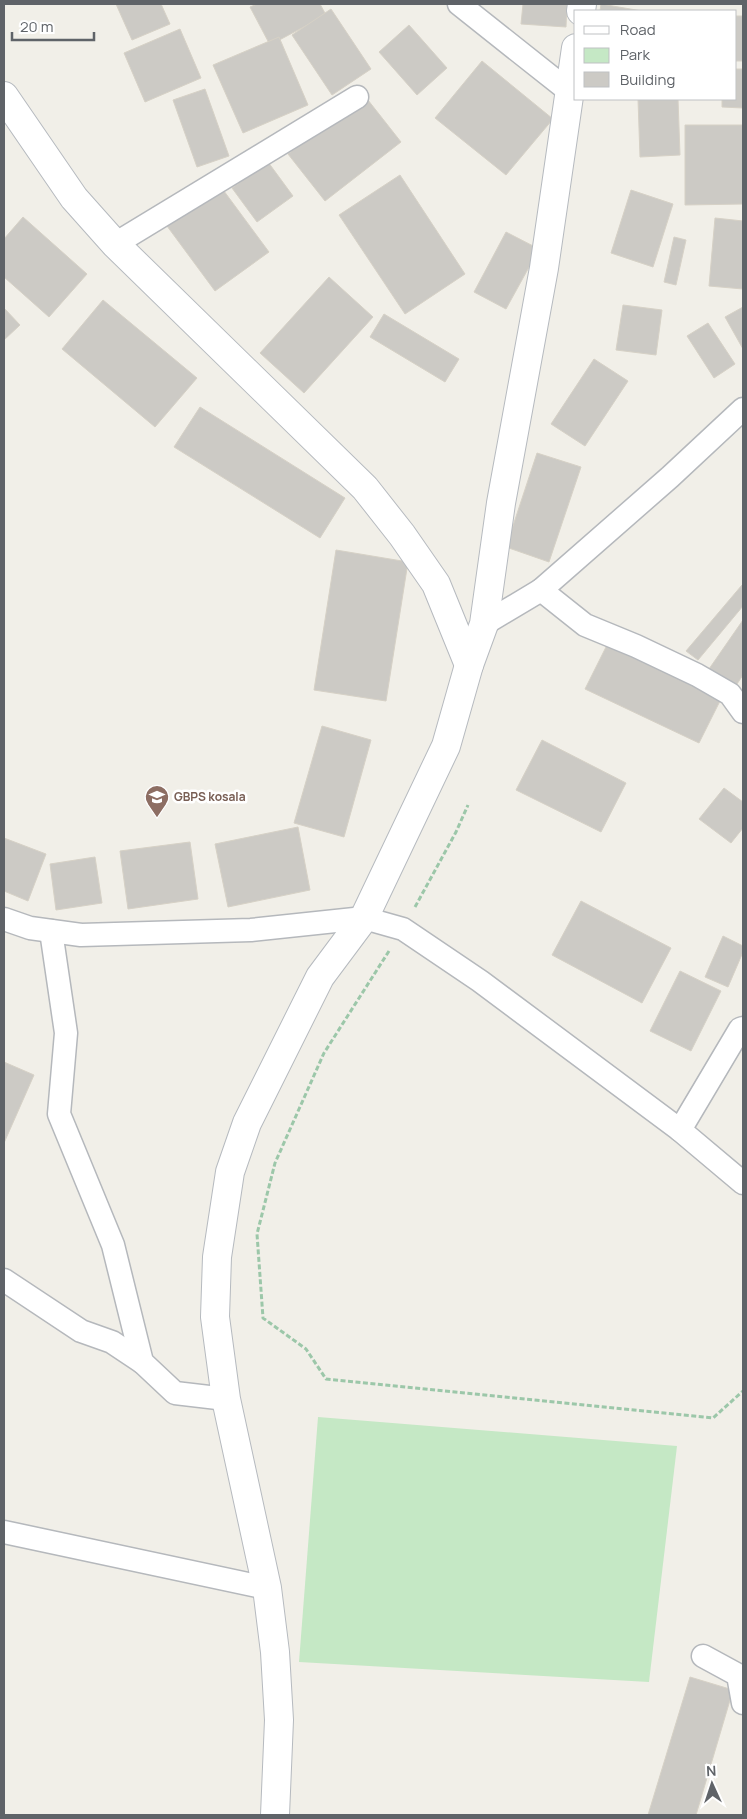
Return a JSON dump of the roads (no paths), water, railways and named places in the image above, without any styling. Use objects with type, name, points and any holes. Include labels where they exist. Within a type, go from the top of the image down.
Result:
[{"type":"main road","points":[[275,1815],[279,1720],[275,1652],[267,1588],[226,1399],[216,1307],[217,1258],[230,1172],[247,1123],[320,977],[364,918],[446,746],[469,665],[484,624],[501,503],[544,268],[574,63]]},
{"type":"main road","points":[[7,106],[74,198],[115,244],[365,488],[402,535],[436,584],[469,665]]},
{"type":"street","points":[[459,4],[570,92]]},
{"type":"street","points":[[115,244],[357,98]]},
{"type":"street","points":[[484,624],[541,590],[670,477],[743,409]]},
{"type":"street","points":[[541,590],[585,625],[636,646],[697,675],[730,694],[743,712]]},
{"type":"street","points":[[4,919],[30,928],[82,935],[252,930],[364,918],[403,929],[480,981],[680,1130],[743,1183]]},
{"type":"street","points":[[51,931],[66,1033],[59,1114],[113,1245],[142,1362]]},
{"type":"street","points":[[680,1130],[740,1030],[743,1028]]},
{"type":"street","points":[[4,1280],[81,1331],[112,1342],[142,1362],[175,1393],[226,1399]]},
{"type":"street","points":[[4,1532],[267,1588]]},
{"type":"street","points":[[702,1656],[738,1675],[743,1703]]},
{"type":"place","name":"GBPS kosala","points":[[157,818]]}]
